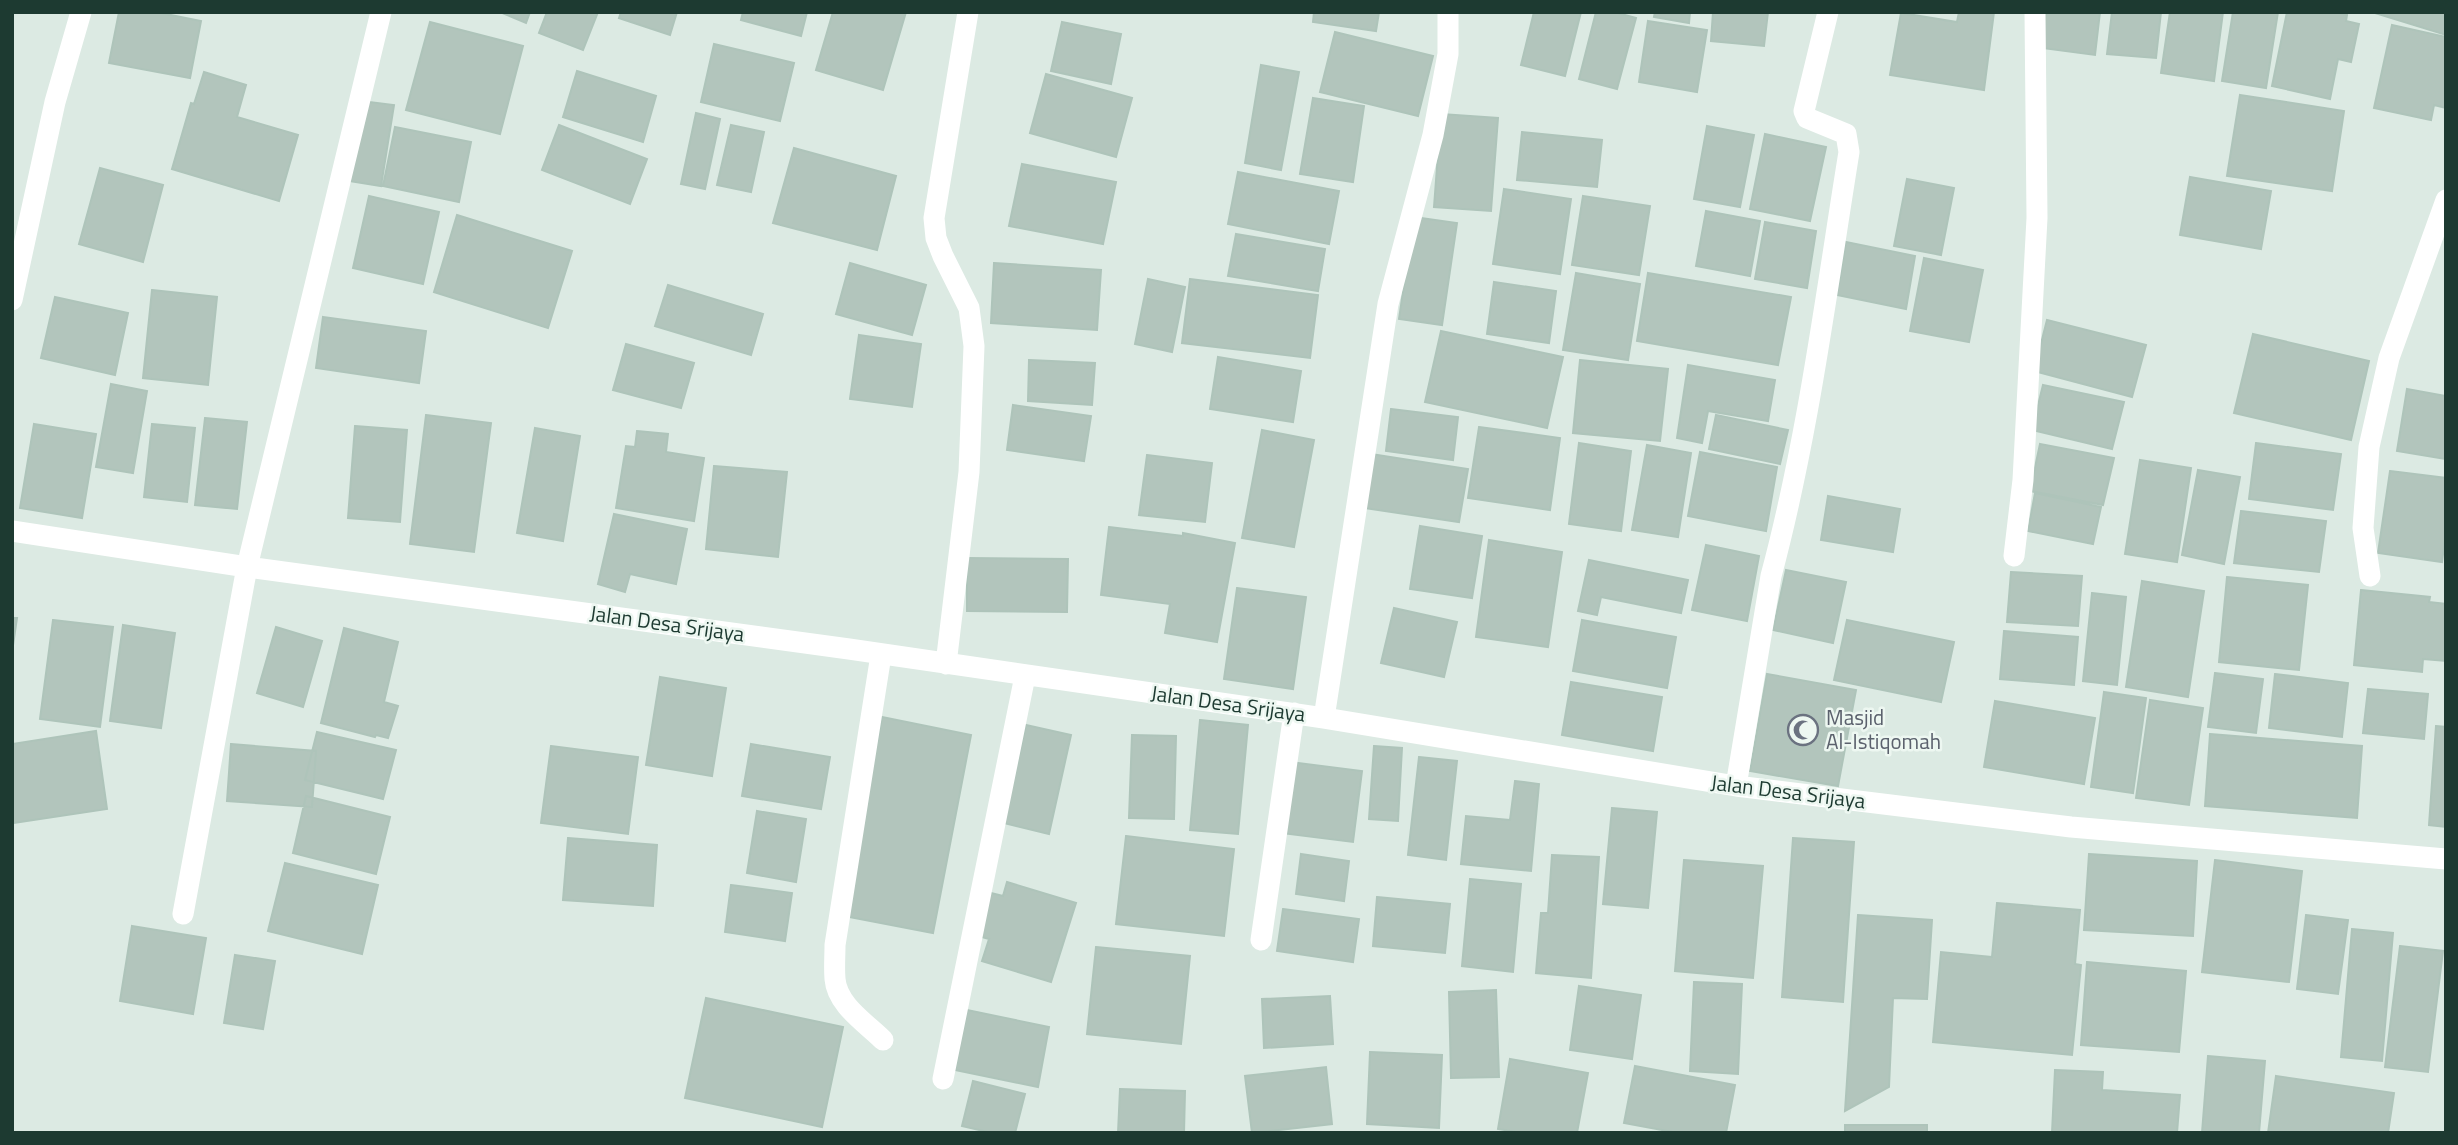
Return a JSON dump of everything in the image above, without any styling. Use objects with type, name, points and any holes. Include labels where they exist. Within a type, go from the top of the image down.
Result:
[{"type":"street","points":[[12,300],[55,102],[81,12]]},
{"type":"street","points":[[183,914],[247,567],[381,12]]},
{"type":"street","points":[[946,664],[969,472],[974,346],[969,308],[939,247],[934,218],[968,12]]},
{"type":"street","points":[[1324,718],[1388,304],[1433,135],[1448,54],[1448,12]]},
{"type":"street","points":[[1736,786],[1771,576],[1780,544],[1814,372],[1849,152],[1846,134],[1807,118],[1804,111],[1828,12]]},
{"type":"street","points":[[2014,556],[2023,480],[2037,218],[2035,12]]},
{"type":"street","points":[[2370,576],[2363,528],[2369,447],[2389,358],[2446,200]]},
{"type":"street","name":"Jalan Desa Srijaya","points":[[12,531],[247,567],[1294,713],[1736,786],[2071,827],[2446,859]]},
{"type":"street","points":[[881,654],[835,945],[835,980],[839,995],[848,1007],[883,1040]]},
{"type":"street","points":[[943,1079],[1025,676]]},
{"type":"street","points":[[1261,940],[1294,713]]},
{"type":"building","points":[[119,12],[156,12],[201,21],[190,78],[109,63]]},
{"type":"building","points":[[500,12],[530,12],[526,23]]},
{"type":"building","points":[[547,12],[598,12],[583,50],[539,33]]},
{"type":"building","points":[[621,12],[677,12],[670,35],[619,18]]},
{"type":"building","points":[[743,12],[807,12],[801,36],[741,20]]},
{"type":"building","points":[[833,12],[906,12],[883,90],[816,70]]},
{"type":"building","points":[[1314,12],[1379,12],[1376,31],[1313,22]]},
{"type":"building","points":[[1534,12],[1581,12],[1565,76],[1521,65]]},
{"type":"building","points":[[1596,12],[1614,12],[1636,18],[1617,89],[1579,79]]},
{"type":"building","points":[[1655,12],[1690,12],[1689,23],[1654,17]]},
{"type":"building","points":[[1713,12],[1768,12],[1764,46],[1711,41]]},
{"type":"building","points":[[1959,12],[1994,12],[1984,90],[1890,75],[1901,13],[1957,22]]},
{"type":"building","points":[[2046,12],[2100,12],[2095,55],[2042,48]]},
{"type":"building","points":[[2112,12],[2161,12],[2156,58],[2107,54]]},
{"type":"building","points":[[2170,12],[2223,12],[2214,81],[2161,73]]},
{"type":"building","points":[[2233,12],[2278,12],[2266,88],[2222,81]]},
{"type":"building","points":[[2287,12],[2335,12],[2347,15],[2346,21],[2359,24],[2351,62],[2338,59],[2330,99],[2272,86]]},
{"type":"building","points":[[2375,12],[2446,12],[2446,35],[2375,13]]},
{"type":"building","points":[[1648,21],[1707,30],[1697,92],[1639,82]]},
{"type":"building","points":[[430,22],[523,46],[500,134],[406,110]]},
{"type":"building","points":[[1062,22],[1121,34],[1111,84],[1051,71]]},
{"type":"building","points":[[2392,25],[2446,37],[2446,108],[2434,105],[2431,120],[2374,108]]},
{"type":"building","points":[[1335,32],[1433,56],[1418,116],[1320,92]]},
{"type":"building","points":[[714,44],[794,63],[780,121],[701,102]]},
{"type":"building","points":[[1261,65],[1299,72],[1281,170],[1245,163]]},
{"type":"building","points":[[577,71],[656,96],[643,142],[563,117]]},
{"type":"building","points":[[204,72],[246,85],[237,117],[298,135],[279,201],[172,169],[191,103],[194,104]]},
{"type":"building","points":[[1046,74],[1132,98],[1116,157],[1030,133]]},
{"type":"building","points":[[2240,95],[2344,111],[2332,191],[2227,176]]},
{"type":"building","points":[[1313,98],[1364,106],[1353,182],[1300,174]]},
{"type":"building","points":[[361,101],[394,105],[381,186],[349,181]]},
{"type":"building","points":[[696,113],[720,119],[705,189],[681,184]]},
{"type":"building","points":[[1441,114],[1498,118],[1491,211],[1434,207]]},
{"type":"building","points":[[559,125],[647,159],[630,204],[542,170]]},
{"type":"building","points":[[731,125],[764,132],[751,192],[717,185]]},
{"type":"building","points":[[1707,126],[1754,135],[1740,207],[1694,199]]},
{"type":"building","points":[[395,127],[471,142],[459,202],[383,186]]},
{"type":"building","points":[[1522,132],[1602,140],[1597,187],[1517,180]]},
{"type":"building","points":[[1765,134],[1826,147],[1810,221],[1750,209]]},
{"type":"building","points":[[794,148],[896,176],[877,250],[773,223]]},
{"type":"building","points":[[1022,164],[1116,182],[1103,244],[1009,226]]},
{"type":"building","points":[[100,168],[163,185],[143,262],[79,244]]},
{"type":"building","points":[[1238,172],[1339,191],[1329,244],[1228,224]]},
{"type":"building","points":[[2190,177],[2271,191],[2261,249],[2180,235]]},
{"type":"building","points":[[1907,179],[1954,188],[1941,255],[1894,246]]},
{"type":"building","points":[[1504,189],[1571,199],[1560,274],[1493,264]]},
{"type":"building","points":[[369,196],[439,212],[423,284],[353,268]]},
{"type":"building","points":[[1583,196],[1650,206],[1639,275],[1572,265]]},
{"type":"building","points":[[1706,211],[1760,221],[1750,276],[1696,266]]},
{"type":"building","points":[[457,215],[572,251],[548,328],[434,292]]},
{"type":"building","points":[[1414,217],[1457,223],[1442,325],[1399,319]]},
{"type":"building","points":[[1765,222],[1816,231],[1807,288],[1755,279]]},
{"type":"building","points":[[1236,234],[1325,249],[1318,291],[1228,276]]},
{"type":"building","points":[[1846,242],[1915,256],[1906,309],[1837,295]]},
{"type":"building","points":[[1924,258],[1983,270],[1969,342],[1910,331]]},
{"type":"building","points":[[850,263],[926,285],[912,335],[836,314]]},
{"type":"building","points":[[994,263],[1101,270],[1097,330],[991,323]]},
{"type":"building","points":[[1576,273],[1640,284],[1628,360],[1563,350]]},
{"type":"building","points":[[1648,273],[1791,297],[1778,365],[1637,341]]},
{"type":"building","points":[[1148,279],[1185,287],[1172,352],[1135,344]]},
{"type":"building","points":[[1190,279],[1318,295],[1310,358],[1182,343]]},
{"type":"building","points":[[1494,282],[1556,291],[1549,343],[1487,334]]},
{"type":"building","points":[[668,285],[763,314],[751,355],[655,326]]},
{"type":"building","points":[[152,290],[217,297],[208,385],[143,378]]},
{"type":"building","points":[[55,297],[128,313],[115,375],[41,358]]},
{"type":"building","points":[[323,317],[426,331],[419,383],[316,368]]},
{"type":"building","points":[[2047,320],[2146,345],[2132,397],[2034,371]]},
{"type":"building","points":[[1441,331],[1563,357],[1547,428],[1425,402]]},
{"type":"building","points":[[2253,334],[2369,361],[2351,440],[2234,413]]},
{"type":"building","points":[[859,335],[921,344],[912,407],[850,399]]},
{"type":"building","points":[[626,344],[694,363],[681,408],[613,390]]},
{"type":"building","points":[[1218,357],[1301,371],[1293,422],[1210,409]]},
{"type":"building","points":[[1029,360],[1095,363],[1092,405],[1028,401]]},
{"type":"building","points":[[1580,360],[1668,369],[1660,441],[1573,433]]},
{"type":"building","points":[[1688,365],[1775,380],[1768,421],[1708,411],[1702,443],[1677,438]]},
{"type":"building","points":[[111,384],[147,391],[133,473],[96,467]]},
{"type":"building","points":[[2043,385],[2124,402],[2112,449],[2032,430]]},
{"type":"building","points":[[2407,389],[2446,396],[2446,459],[2397,451]]},
{"type":"building","points":[[1013,405],[1091,416],[1084,461],[1007,450]]},
{"type":"building","points":[[1391,409],[1458,417],[1453,460],[1386,451]]},
{"type":"building","points":[[426,415],[491,423],[474,552],[410,544]]},
{"type":"building","points":[[1716,415],[1788,430],[1780,464],[1709,449]]},
{"type":"building","points":[[205,418],[247,422],[237,509],[195,505]]},
{"type":"building","points":[[34,424],[96,434],[82,518],[20,508]]},
{"type":"building","points":[[152,424],[195,428],[187,502],[144,497]]},
{"type":"building","points":[[355,426],[407,430],[400,522],[348,518]]},
{"type":"building","points":[[1479,427],[1560,438],[1550,510],[1468,498]]},
{"type":"building","points":[[535,428],[580,436],[563,541],[517,533]]},
{"type":"building","points":[[1262,430],[1314,440],[1294,547],[1242,538]]},
{"type":"building","points":[[637,431],[668,434],[666,452],[704,458],[694,521],[616,508],[626,446],[635,447]]},
{"type":"building","points":[[1579,443],[1631,451],[1621,531],[1569,524]]},
{"type":"building","points":[[2256,443],[2341,454],[2333,510],[2249,499]]},
{"type":"building","points":[[2040,444],[2114,458],[2103,505],[2030,491]]},
{"type":"building","points":[[1647,445],[1691,453],[1678,537],[1632,530]]},
{"type":"building","points":[[1700,452],[1777,467],[1766,531],[1688,516]]},
{"type":"building","points":[[1371,454],[1468,469],[1459,522],[1364,508]]},
{"type":"building","points":[[1147,455],[1212,463],[1205,522],[1139,515]]},
{"type":"building","points":[[2140,460],[2191,468],[2177,562],[2125,554]]},
{"type":"building","points":[[714,466],[787,472],[778,557],[706,549]]},
{"type":"building","points":[[2198,470],[2240,477],[2224,564],[2182,555]]},
{"type":"building","points":[[2390,471],[2446,478],[2446,532],[2442,562],[2378,553]]},
{"type":"building","points":[[2035,493],[2101,507],[2093,544],[2028,531]]},
{"type":"building","points":[[1828,496],[1900,509],[1893,552],[1821,540]]},
{"type":"building","points":[[2241,511],[2326,521],[2319,572],[2234,563]]},
{"type":"building","points":[[614,514],[687,529],[676,584],[630,574],[625,592],[598,584]]},
{"type":"building","points":[[1420,526],[1482,536],[1472,598],[1410,589]]},
{"type":"building","points":[[1109,527],[1183,536],[1183,533],[1235,543],[1217,642],[1165,633],[1170,604],[1101,595]]},
{"type":"building","points":[[1489,540],[1562,552],[1548,647],[1476,637]]},
{"type":"building","points":[[1706,545],[1759,556],[1747,621],[1692,610]]},
{"type":"building","points":[[967,558],[1068,559],[1067,612],[967,611]]},
{"type":"building","points":[[1589,560],[1688,580],[1681,613],[1601,597],[1597,615],[1578,611]]},
{"type":"building","points":[[1786,570],[1846,582],[1833,643],[1773,630]]},
{"type":"building","points":[[2011,572],[2082,576],[2078,626],[2007,622]]},
{"type":"building","points":[[2227,577],[2308,585],[2299,670],[2219,662]]},
{"type":"building","points":[[2142,581],[2204,591],[2188,697],[2126,687]]},
{"type":"building","points":[[1237,588],[1306,597],[1293,689],[1224,679]]},
{"type":"building","points":[[2361,590],[2430,597],[2429,602],[2446,604],[2446,661],[2423,659],[2422,672],[2354,665]]},
{"type":"building","points":[[2092,593],[2126,597],[2117,685],[2083,681]]},
{"type":"building","points":[[1394,608],[1457,622],[1444,677],[1381,663]]},
{"type":"building","points":[[12,618],[17,618],[12,652]]},
{"type":"building","points":[[53,620],[113,627],[100,727],[40,719]]},
{"type":"building","points":[[1582,620],[1676,637],[1667,688],[1573,671]]},
{"type":"building","points":[[1847,620],[1954,642],[1941,702],[1834,680]]},
{"type":"building","points":[[123,625],[175,633],[161,728],[110,721]]},
{"type":"building","points":[[276,627],[322,641],[303,707],[257,693]]},
{"type":"building","points":[[344,628],[398,642],[384,702],[398,706],[388,738],[321,723]]},
{"type":"building","points":[[2004,631],[2078,637],[2074,685],[2000,679]]},
{"type":"building","points":[[2215,673],[2263,679],[2256,733],[2208,727]]},
{"type":"building","name":"Masjid Al-Istiqomah","points":[[1767,674],[1856,690],[1838,786],[1750,771]]},
{"type":"building","points":[[2275,674],[2348,683],[2342,737],[2269,728]]},
{"type":"building","points":[[660,677],[726,688],[712,776],[646,765]]},
{"type":"building","points":[[1571,682],[1662,697],[1653,751],[1562,735]]},
{"type":"building","points":[[2368,689],[2428,694],[2424,739],[2363,733]]},
{"type":"building","points":[[2104,692],[2146,698],[2133,793],[2091,787]]},
{"type":"building","points":[[2150,700],[2203,708],[2189,805],[2136,798]]},
{"type":"building","points":[[1995,701],[2095,718],[2084,784],[1984,767]]},
{"type":"building","points":[[882,717],[971,735],[933,933],[844,916]]},
{"type":"building","points":[[1200,720],[1248,725],[1238,834],[1190,830]]},
{"type":"building","points":[[1026,725],[1071,735],[1049,834],[1004,823]]},
{"type":"building","points":[[2436,726],[2446,727],[2446,827],[2429,825]]},
{"type":"building","points":[[96,731],[107,809],[13,823],[12,744]]},
{"type":"building","points":[[317,732],[396,750],[383,799],[305,780]]},
{"type":"building","points":[[2210,734],[2362,746],[2357,818],[2205,806]]},
{"type":"building","points":[[1132,735],[1176,736],[1174,819],[1129,818]]},
{"type":"building","points":[[231,744],[316,751],[312,807],[227,801]]},
{"type":"building","points":[[751,744],[830,757],[821,809],[742,796]]},
{"type":"building","points":[[551,746],[638,757],[628,834],[541,823]]},
{"type":"building","points":[[1374,746],[1402,748],[1398,821],[1369,819]]},
{"type":"building","points":[[1419,757],[1457,761],[1446,860],[1408,855]]},
{"type":"building","points":[[1290,762],[1362,771],[1353,842],[1281,833]]},
{"type":"building","points":[[1515,781],[1539,784],[1531,871],[1461,864],[1466,816],[1510,820]]},
{"type":"building","points":[[306,796],[390,817],[376,874],[293,853]]},
{"type":"building","points":[[1612,808],[1657,812],[1648,908],[1603,904]]},
{"type":"building","points":[[757,811],[806,819],[796,882],[747,873]]},
{"type":"building","points":[[1126,836],[1234,849],[1224,936],[1116,924]]},
{"type":"building","points":[[568,838],[657,845],[653,906],[563,900]]},
{"type":"building","points":[[1793,838],[1854,842],[1843,1002],[1782,997]]},
{"type":"building","points":[[1301,854],[1349,861],[1344,901],[1296,894]]},
{"type":"building","points":[[2089,854],[2197,861],[2193,936],[2084,930]]},
{"type":"building","points":[[1552,855],[1599,857],[1591,978],[1536,973],[1541,913],[1548,913]]},
{"type":"building","points":[[1684,860],[1763,866],[1753,978],[1675,971]]},
{"type":"building","points":[[2215,860],[2302,871],[2289,982],[2202,972]]},
{"type":"building","points":[[285,863],[378,885],[362,954],[268,931]]},
{"type":"building","points":[[1470,879],[1521,884],[1513,972],[1462,966]]},
{"type":"building","points":[[1007,882],[1076,903],[1051,982],[982,961],[989,939],[975,935],[987,892],[1003,896]]},
{"type":"building","points":[[731,885],[792,893],[785,941],[725,932]]},
{"type":"building","points":[[1377,897],[1450,904],[1445,953],[1373,946]]},
{"type":"building","points":[[1997,903],[2080,910],[2075,964],[2081,965],[2072,1055],[1933,1042],[1941,952],[1992,957]]},
{"type":"building","points":[[1283,909],[1359,919],[1353,962],[1277,951]]},
{"type":"building","points":[[1858,915],[1932,920],[1927,999],[1893,998],[1889,1087],[1845,1111]]},
{"type":"building","points":[[2306,915],[2348,920],[2338,994],[2297,989]]},
{"type":"building","points":[[132,926],[206,938],[193,1014],[120,1001]]},
{"type":"building","points":[[2352,929],[2393,933],[2382,1061],[2341,1057]]},
{"type":"building","points":[[2400,946],[2443,951],[2428,1072],[2385,1067]]},
{"type":"building","points":[[1096,947],[1190,956],[1181,1044],[1087,1034]]},
{"type":"building","points":[[235,955],[275,961],[263,1029],[224,1023]]},
{"type":"building","points":[[2087,962],[2186,971],[2179,1052],[2081,1045]]},
{"type":"building","points":[[1694,982],[1742,984],[1738,1074],[1690,1071]]},
{"type":"building","points":[[1579,986],[1641,995],[1632,1059],[1570,1050]]},
{"type":"building","points":[[1496,990],[1499,1077],[1451,1078],[1449,992]]},
{"type":"building","points":[[1330,996],[1333,1044],[1264,1048],[1262,999]]},
{"type":"building","points":[[706,998],[843,1027],[822,1127],[685,1098]]},
{"type":"building","points":[[967,1010],[1049,1027],[1038,1087],[955,1070]]},
{"type":"building","points":[[1370,1052],[1442,1055],[1439,1128],[1367,1124]]},
{"type":"building","points":[[2208,1056],[2265,1061],[2259,1133],[2202,1133]]},
{"type":"building","points":[[1510,1059],[1588,1073],[1577,1133],[1522,1133],[1498,1129]]},
{"type":"building","points":[[1635,1066],[1735,1085],[1726,1133],[1678,1133],[1624,1123]]},
{"type":"building","points":[[1326,1067],[1332,1124],[1252,1133],[1245,1076]]},
{"type":"building","points":[[2055,1070],[2103,1072],[2102,1090],[2180,1095],[2177,1133],[2052,1133]]},
{"type":"building","points":[[2276,1076],[2394,1093],[2388,1133],[2268,1133]]},
{"type":"building","points":[[973,1081],[1025,1094],[1015,1133],[992,1133],[962,1126]]},
{"type":"building","points":[[1120,1089],[1185,1091],[1184,1133],[1118,1133]]},
{"type":"building","points":[[1845,1125],[1927,1125],[1927,1133],[1845,1133]]},
{"type":"place","name":"Masjid Al-Istiqomah","points":[[1803,730]]}]
